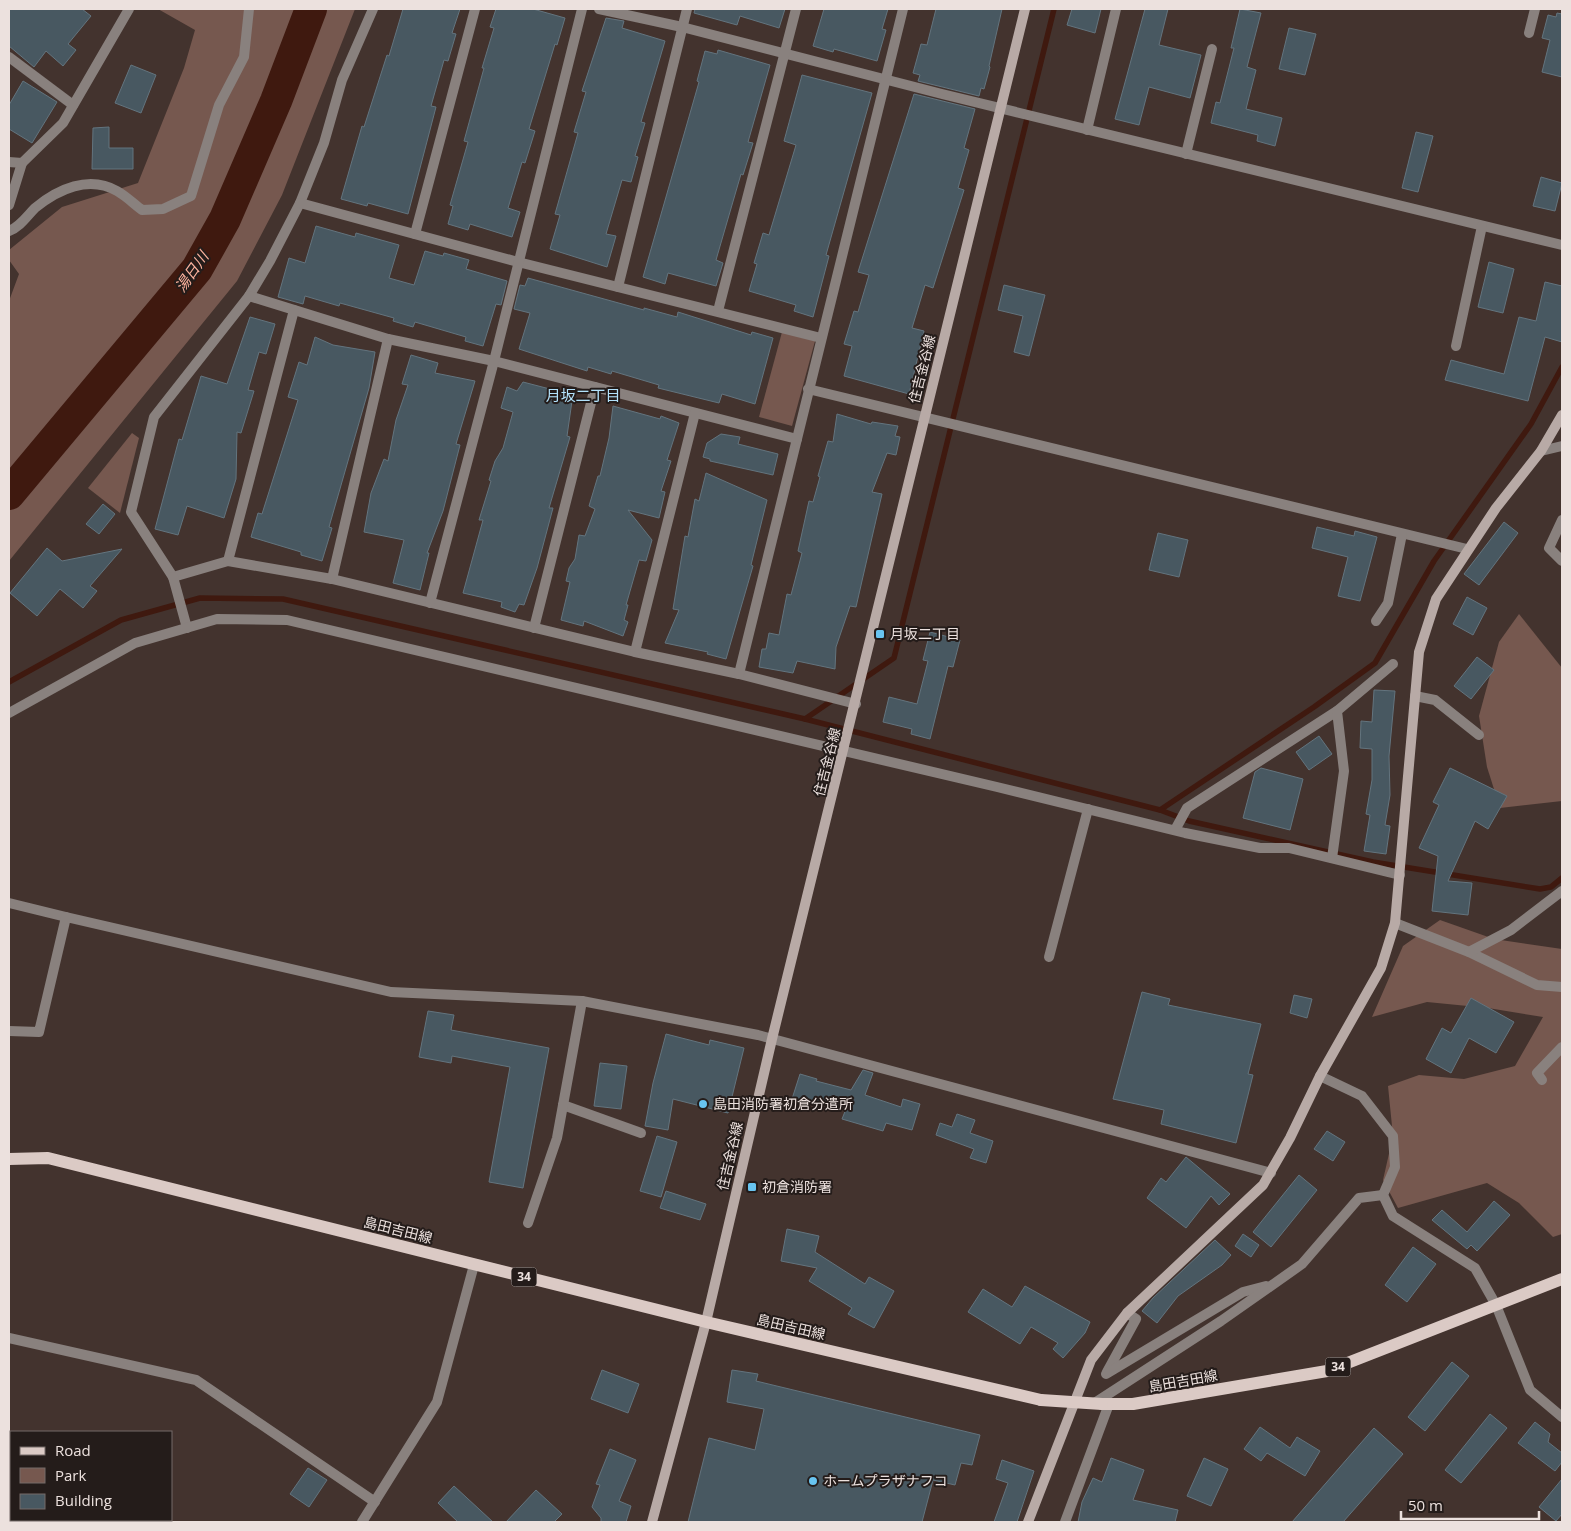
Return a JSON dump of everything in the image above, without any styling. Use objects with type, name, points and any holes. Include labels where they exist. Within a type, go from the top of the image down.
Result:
[{"type":"main road","name":"住吉金谷線","points":[[652,1522],[706,1322],[772,1038],[857,700],[924,418],[1025,9]]},
{"type":"main road","points":[[1028,1522],[1091,1360],[1127,1313],[1263,1184],[1271,1173],[1320,1076],[1381,968],[1395,924],[1419,652],[1436,599],[1463,548],[1541,451],[1562,415]]},
{"type":"main road","name":"島田吉田線","points":[[9,1159],[48,1158],[706,1322],[1041,1400],[1134,1404],[1327,1371],[1562,1279]]},
{"type":"street","points":[[9,206],[22,163],[63,124],[129,9]]},
{"type":"street","points":[[9,231],[15,229],[36,208],[61,191],[86,182],[116,190],[142,210],[163,209],[191,196],[219,105],[244,57],[249,9]]},
{"type":"street","points":[[187,628],[173,577],[131,512],[154,417],[249,296],[270,261],[300,203],[324,143],[342,80],[373,9]]},
{"type":"street","points":[[415,234],[475,9]]},
{"type":"street","points":[[430,603],[494,361],[582,9]]},
{"type":"street","points":[[599,9],[682,27],[1087,130],[1562,245]]},
{"type":"street","points":[[618,286],[687,9]]},
{"type":"street","points":[[718,311],[796,9]]},
{"type":"street","points":[[739,674],[903,9]]},
{"type":"street","points":[[1087,130],[1116,9]]},
{"type":"street","points":[[1528,33],[1535,9]]},
{"type":"street","points":[[1186,154],[1212,50]]},
{"type":"street","points":[[9,57],[73,105]]},
{"type":"street","points":[[9,162],[22,163]]},
{"type":"street","points":[[300,203],[518,262],[821,338]]},
{"type":"street","points":[[1456,346],[1482,226]]},
{"type":"street","points":[[249,296],[388,339],[494,361],[797,439]]},
{"type":"street","points":[[228,561],[294,310]]},
{"type":"street","points":[[332,579],[388,339]]},
{"type":"street","points":[[534,628],[595,387]]},
{"type":"street","points":[[808,389],[1463,548]]},
{"type":"street","points":[[635,652],[695,413]]},
{"type":"street","points":[[1541,451],[1562,446]]},
{"type":"street","points":[[1562,520],[1549,548],[1562,561]]},
{"type":"street","points":[[1376,621],[1388,603],[1402,534]]},
{"type":"street","points":[[173,577],[228,561],[332,579],[635,652],[739,674],[834,700],[857,700]]},
{"type":"street","points":[[9,713],[135,642],[217,619],[287,620],[845,748],[1176,830],[1260,848],[1289,848],[1400,874]]},
{"type":"street","points":[[1176,830],[1187,808],[1337,711],[1393,664]]},
{"type":"street","points":[[1415,696],[1435,700],[1479,735]]},
{"type":"street","points":[[1332,858],[1344,771],[1337,711]]},
{"type":"street","points":[[1049,957],[1088,809]]},
{"type":"street","points":[[1469,952],[1511,930],[1562,891]]},
{"type":"street","points":[[9,903],[391,992],[582,1001],[772,1038],[1271,1173]]},
{"type":"street","points":[[9,1031],[39,1032],[66,917]]},
{"type":"street","points":[[1395,924],[1469,952],[1537,985],[1562,987]]},
{"type":"street","points":[[528,1223],[557,1138],[582,1001]]},
{"type":"street","points":[[1542,1080],[1536,1073],[1562,1047]]},
{"type":"street","points":[[1320,1076],[1362,1096],[1392,1136],[1395,1167],[1383,1195],[1393,1216],[1475,1268],[1496,1305],[1530,1390],[1562,1417]]},
{"type":"street","points":[[564,1105],[641,1133]]},
{"type":"street","points":[[1065,1522],[1101,1404],[1302,1264],[1359,1198],[1383,1195]]},
{"type":"street","points":[[362,1522],[438,1402],[474,1265]]},
{"type":"street","points":[[1127,1313],[1136,1319],[1106,1374],[1243,1292],[1274,1284]]},
{"type":"street","points":[[9,1338],[196,1380],[375,1502]]},
{"type":"green space","points":[[158,9],[297,9],[289,33],[299,9],[355,9],[282,195],[237,281],[9,561],[9,301],[19,274],[9,260],[9,250],[62,207],[138,183],[184,68],[195,30]]},
{"type":"green space","points":[[782,332],[815,341],[792,426],[759,417]]},
{"type":"green space","points":[[132,433],[139,438],[120,513],[88,488]]},
{"type":"green space","points":[[1519,614],[1562,668],[1562,801],[1500,808],[1487,767],[1479,716],[1499,642]]},
{"type":"green space","points":[[1440,920],[1494,939],[1562,949],[1562,1234],[1553,1237],[1519,1203],[1487,1183],[1398,1208],[1383,1180],[1393,1136],[1388,1086],[1419,1075],[1464,1079],[1515,1066],[1543,1017],[1488,1008],[1427,1002],[1372,1017],[1403,946]]},
{"type":"building","points":[[9,9],[82,9],[91,16],[68,44],[76,50],[63,66],[46,51],[34,67],[9,46]]},
{"type":"building","points":[[403,9],[460,9],[452,33],[456,34],[448,61],[444,60],[431,106],[436,107],[408,214],[368,203],[367,206],[341,199],[362,126],[364,127],[387,55],[389,56]]},
{"type":"building","points":[[496,9],[533,9],[565,18],[529,129],[535,131],[525,163],[522,162],[508,208],[520,212],[512,237],[470,224],[468,230],[448,224],[453,206],[450,205],[468,142],[464,141],[494,28],[490,27]]},
{"type":"building","points":[[695,9],[785,9],[779,28],[740,16],[737,25],[694,13]]},
{"type":"building","points":[[824,9],[888,9],[882,29],[886,30],[877,61],[834,49],[833,52],[813,46]]},
{"type":"building","points":[[936,9],[1002,9],[990,67],[984,89],[981,88],[979,96],[918,81],[920,75],[913,73],[921,44],[927,45]]},
{"type":"building","points":[[1072,9],[1101,9],[1095,33],[1067,25]]},
{"type":"building","points":[[1145,9],[1168,9],[1159,45],[1201,55],[1190,98],[1149,87],[1139,125],[1115,119]]},
{"type":"building","points":[[1240,9],[1261,13],[1247,67],[1256,70],[1246,109],[1282,118],[1275,146],[1257,141],[1258,135],[1211,123],[1216,102],[1220,103],[1234,48],[1231,48]]},
{"type":"building","points":[[1557,13],[1562,14],[1562,77],[1542,72],[1550,40],[1542,38],[1548,15],[1556,17]]},
{"type":"building","points":[[606,18],[624,21],[622,28],[665,41],[641,122],[645,123],[635,156],[638,157],[631,182],[622,180],[606,234],[616,236],[607,267],[550,249],[560,215],[555,214],[578,133],[574,132],[586,92],[582,91]]},
{"type":"building","points":[[1289,28],[1316,34],[1305,75],[1279,69]]},
{"type":"building","points":[[718,50],[770,65],[748,142],[753,143],[743,175],[741,174],[716,260],[723,263],[716,286],[668,273],[665,284],[643,277],[699,82],[697,81],[705,51],[717,54]]},
{"type":"building","points":[[131,65],[156,75],[141,113],[115,103]]},
{"type":"building","points":[[802,75],[872,93],[826,255],[829,256],[813,317],[794,311],[796,305],[749,291],[757,264],[754,263],[763,233],[769,235],[796,145],[784,141]]},
{"type":"building","points":[[23,81],[57,102],[32,143],[9,129],[9,105]]},
{"type":"building","points":[[914,94],[975,109],[964,148],[969,150],[958,188],[964,190],[933,288],[925,285],[912,328],[924,331],[909,394],[844,376],[852,346],[844,344],[854,311],[858,312],[869,275],[858,272]]},
{"type":"building","points":[[109,127],[109,148],[133,148],[133,169],[92,169],[93,128]]},
{"type":"building","points":[[1416,132],[1433,136],[1418,192],[1402,188]]},
{"type":"building","points":[[1541,177],[1562,183],[1555,211],[1533,206]]},
{"type":"building","points":[[316,226],[355,237],[356,233],[399,245],[389,278],[414,285],[425,251],[443,256],[444,253],[469,260],[466,269],[507,281],[501,305],[496,304],[483,346],[465,341],[466,337],[415,322],[413,327],[393,321],[394,318],[340,303],[339,306],[305,296],[303,304],[278,297],[289,258],[305,263]]},
{"type":"building","points":[[1489,262],[1514,269],[1503,313],[1478,307]]},
{"type":"building","points":[[528,278],[644,310],[644,308],[677,317],[678,312],[751,335],[752,332],[773,338],[755,404],[722,394],[719,403],[658,388],[659,385],[612,371],[611,374],[588,367],[587,371],[519,349],[530,313],[514,309],[520,285],[525,286]]},
{"type":"building","points":[[1545,282],[1562,286],[1562,342],[1545,337],[1528,401],[1445,380],[1451,360],[1504,374],[1519,317],[1536,321]]},
{"type":"building","points":[[1004,285],[1045,295],[1029,356],[1014,352],[1023,316],[998,310]]},
{"type":"building","points":[[250,317],[275,324],[266,354],[259,352],[248,390],[254,391],[241,433],[237,432],[236,479],[224,518],[187,506],[178,535],[155,529],[179,439],[182,440],[201,376],[227,384]]},
{"type":"building","points":[[315,337],[333,345],[375,352],[369,388],[329,527],[332,528],[322,561],[301,555],[301,552],[251,537],[258,513],[262,514],[298,400],[288,397],[299,362],[307,365]]},
{"type":"building","points":[[411,355],[438,363],[435,373],[475,381],[456,444],[460,445],[443,511],[427,553],[429,553],[420,590],[393,583],[404,540],[364,532],[371,493],[384,459],[388,461],[396,420],[408,385],[402,384]]},
{"type":"building","points":[[523,382],[569,394],[572,401],[567,436],[570,437],[549,508],[553,508],[537,568],[524,605],[519,604],[515,612],[501,607],[502,602],[463,593],[483,520],[479,520],[491,481],[489,480],[495,461],[503,448],[513,412],[501,408],[507,387],[517,391]]},
{"type":"building","points":[[613,406],[660,419],[661,416],[679,423],[667,460],[671,461],[661,491],[665,492],[659,518],[628,510],[652,540],[646,561],[639,560],[626,605],[628,605],[624,620],[628,622],[623,636],[584,621],[583,626],[561,620],[570,582],[566,581],[569,568],[575,559],[579,535],[585,536],[595,509],[589,506],[598,476],[600,476],[609,438]]},
{"type":"building","points":[[837,414],[871,424],[872,422],[898,426],[895,436],[900,437],[896,455],[887,453],[872,492],[882,494],[856,607],[850,606],[836,647],[835,669],[797,661],[793,673],[759,667],[762,649],[766,649],[769,633],[779,635],[787,594],[791,595],[802,553],[798,551],[809,501],[813,502],[828,441],[833,442]]},
{"type":"building","points":[[721,434],[740,437],[738,444],[778,454],[773,475],[710,461],[710,459],[703,457],[707,443]]},
{"type":"building","points":[[706,473],[767,500],[751,565],[753,566],[726,659],[707,654],[708,652],[665,643],[679,610],[673,609],[685,536],[688,537],[695,499],[699,501]]},
{"type":"building","points":[[103,504],[115,514],[99,534],[86,524]]},
{"type":"building","points":[[1504,522],[1518,533],[1479,585],[1464,574]]},
{"type":"building","points":[[1317,527],[1354,536],[1355,531],[1377,537],[1360,601],[1338,596],[1348,557],[1312,548]]},
{"type":"building","points":[[1158,533],[1188,540],[1179,577],[1149,570]]},
{"type":"building","points":[[47,548],[62,561],[122,549],[90,586],[97,591],[83,608],[60,589],[37,616],[10,593]]},
{"type":"building","points":[[1467,597],[1487,608],[1473,635],[1453,624]]},
{"type":"building","points":[[930,632],[960,640],[953,667],[948,666],[930,739],[911,734],[912,729],[883,722],[889,697],[917,704],[928,661],[923,660]]},
{"type":"building","points":[[1477,657],[1494,670],[1471,699],[1454,686]]},
{"type":"building","points":[[1374,690],[1395,691],[1389,756],[1390,795],[1385,825],[1390,826],[1386,854],[1364,851],[1370,815],[1366,814],[1372,780],[1372,749],[1360,748],[1361,721],[1372,722]]},
{"type":"building","points":[[1319,736],[1332,754],[1309,770],[1296,752]]},
{"type":"building","points":[[1261,768],[1303,779],[1290,830],[1243,818],[1255,772]]},
{"type":"building","points":[[1450,768],[1507,796],[1488,829],[1475,821],[1448,881],[1472,883],[1468,915],[1432,911],[1438,856],[1419,848],[1439,805],[1433,802]]},
{"type":"building","points":[[1142,992],[1170,999],[1168,1005],[1261,1024],[1248,1074],[1253,1075],[1236,1143],[1161,1124],[1164,1110],[1113,1099]]},
{"type":"building","points":[[1294,995],[1312,999],[1307,1018],[1290,1013]]},
{"type":"building","points":[[1471,998],[1514,1022],[1496,1053],[1469,1038],[1451,1073],[1426,1059],[1442,1028],[1451,1033]]},
{"type":"building","points":[[428,1011],[454,1015],[451,1030],[549,1048],[523,1188],[489,1182],[510,1067],[452,1056],[451,1063],[419,1057]]},
{"type":"building","points":[[666,1034],[709,1045],[710,1040],[744,1048],[728,1113],[673,1099],[668,1130],[645,1126],[653,1083]]},
{"type":"building","points":[[600,1063],[627,1066],[621,1109],[594,1106]]},
{"type":"building","points":[[863,1070],[873,1073],[865,1095],[901,1107],[903,1099],[920,1104],[912,1130],[886,1123],[883,1131],[842,1119],[846,1109],[810,1100],[808,1107],[791,1102],[800,1074],[817,1079],[816,1081],[851,1090]]},
{"type":"building","points":[[957,1114],[975,1120],[970,1133],[993,1141],[986,1163],[970,1158],[974,1149],[936,1135],[940,1123],[952,1127]]},
{"type":"building","points":[[1327,1131],[1345,1142],[1333,1161],[1314,1149]]},
{"type":"building","points":[[657,1136],[677,1142],[661,1197],[640,1191]]},
{"type":"building","points":[[1186,1157],[1230,1194],[1219,1205],[1211,1196],[1186,1228],[1147,1198],[1161,1178],[1166,1182]]},
{"type":"building","points":[[1299,1175],[1317,1190],[1271,1247],[1253,1232]]},
{"type":"building","points":[[666,1191],[706,1204],[700,1220],[660,1208]]},
{"type":"building","points":[[1494,1201],[1510,1215],[1477,1251],[1471,1245],[1467,1249],[1432,1220],[1442,1210],[1467,1232]]},
{"type":"building","points":[[787,1229],[819,1236],[815,1252],[865,1284],[869,1277],[894,1291],[874,1328],[848,1314],[852,1308],[809,1281],[817,1268],[781,1261]]},
{"type":"building","points":[[1243,1234],[1259,1245],[1251,1257],[1235,1246]]},
{"type":"building","points":[[1215,1240],[1231,1255],[1222,1265],[1178,1296],[1157,1323],[1142,1311],[1153,1298]]},
{"type":"building","points":[[1413,1247],[1436,1264],[1407,1302],[1385,1285]]},
{"type":"building","points":[[1025,1286],[1090,1322],[1085,1333],[1063,1358],[1053,1349],[1058,1343],[1031,1327],[1020,1344],[968,1312],[983,1289],[1012,1307]]},
{"type":"building","points":[[1452,1362],[1469,1376],[1425,1431],[1408,1417]]},
{"type":"building","points":[[602,1370],[639,1384],[628,1413],[591,1399]]},
{"type":"building","points":[[732,1370],[758,1374],[756,1381],[980,1435],[972,1465],[961,1463],[955,1485],[933,1480],[922,1522],[688,1522],[709,1438],[755,1450],[764,1409],[727,1402]]},
{"type":"building","points":[[1490,1414],[1507,1428],[1461,1483],[1445,1470]]},
{"type":"building","points":[[1535,1422],[1550,1434],[1548,1442],[1562,1453],[1562,1462],[1555,1471],[1518,1443]]},
{"type":"building","points":[[1260,1427],[1290,1448],[1297,1437],[1320,1451],[1305,1476],[1267,1453],[1261,1461],[1244,1449]]},
{"type":"building","points":[[1374,1428],[1403,1454],[1343,1522],[1292,1522]]},
{"type":"building","points":[[610,1449],[636,1460],[619,1501],[631,1506],[626,1522],[601,1522],[601,1518],[592,1507],[600,1485],[596,1484]]},
{"type":"building","points":[[1111,1458],[1144,1470],[1133,1500],[1178,1510],[1175,1522],[1078,1522],[1082,1502],[1093,1478],[1102,1482]]},
{"type":"building","points":[[1204,1458],[1228,1469],[1211,1506],[1187,1496]]},
{"type":"building","points":[[1002,1460],[1034,1471],[1017,1522],[994,1522],[1008,1483],[996,1479]]},
{"type":"building","points":[[308,1468],[327,1480],[309,1507],[290,1494]]},
{"type":"building","points":[[1562,1479],[1562,1514],[1556,1521],[1539,1507]]},
{"type":"building","points":[[454,1486],[493,1522],[458,1522],[438,1503]]},
{"type":"building","points":[[536,1490],[562,1514],[554,1522],[506,1522]]},
{"type":"waterway","name":"湯日川","points":[[9,494],[197,269],[225,219],[276,101],[311,9]]},
{"type":"waterway","points":[[805,719],[894,658],[1054,9]]},
{"type":"waterway","points":[[9,682],[121,620],[200,598],[283,599],[805,719],[1160,810],[1314,707],[1375,663],[1434,561],[1531,424],[1562,367]]},
{"type":"waterway","points":[[1160,810],[1189,821],[1373,862],[1540,889],[1551,887],[1562,878]]},
{"type":"place","name":"月坂二丁目","points":[[880,634]]},
{"type":"place","name":"島田消防署初倉分遣所","points":[[703,1104]]},
{"type":"place","name":"初倉消防署","points":[[752,1187]]},
{"type":"place","name":"ホームプラザナフコ","points":[[813,1481]]},
{"type":"district","name":"月坂二丁目","points":[[583,396]]}]
